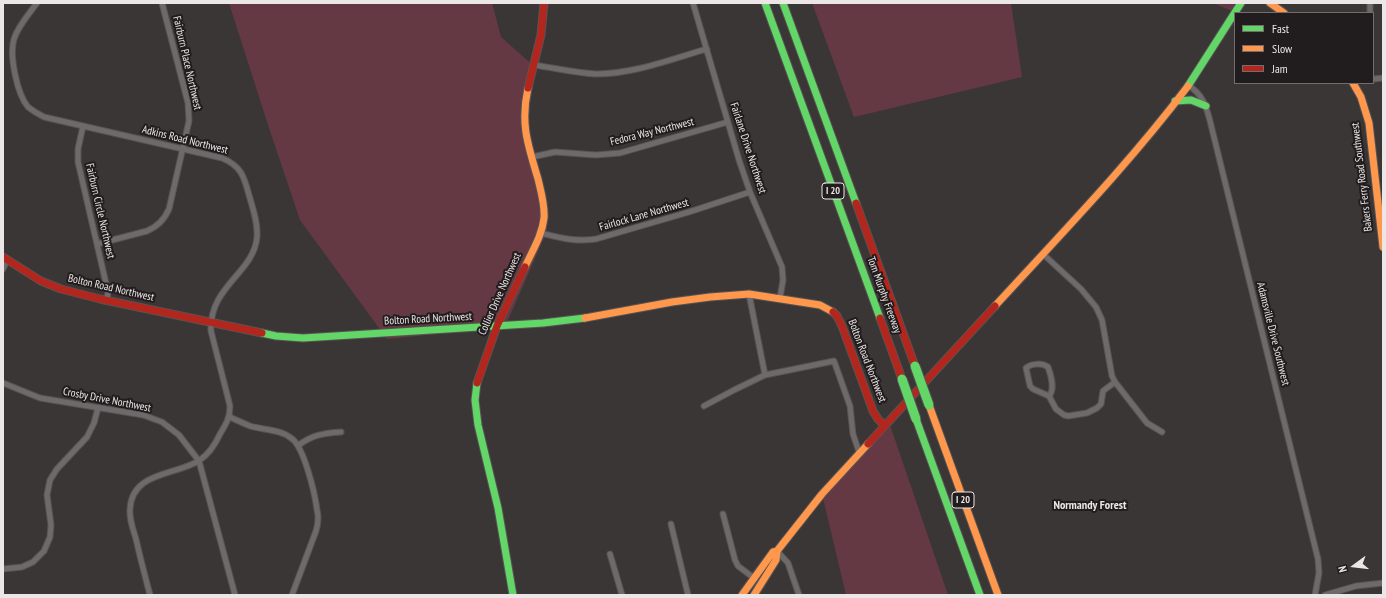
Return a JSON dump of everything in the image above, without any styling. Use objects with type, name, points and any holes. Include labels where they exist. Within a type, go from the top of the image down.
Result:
[{"type":"main road","name":"Collier Drive Northwest","points":[[513,595],[498,508],[478,424],[475,400],[477,382],[497,326],[540,233],[544,218],[544,203],[525,132],[524,116],[527,94],[541,35],[544,3]]},
{"type":"main road","name":"Tom Murphy Freeway","points":[[765,3],[980,595]]},
{"type":"main road","name":"Tom Murphy Freeway","points":[[783,3],[998,595]]},
{"type":"main road","points":[[1235,12],[1241,3]]},
{"type":"main road","points":[[1270,3],[1283,12]]},
{"type":"main road","points":[[742,595],[773,552],[777,551],[822,494],[859,452],[1044,254],[1132,156],[1188,85],[1234,14]]},
{"type":"main road","name":"Bakers Ferry Road Southwest","points":[[1356,84],[1365,106],[1369,123],[1379,182],[1383,247]]},
{"type":"main road","points":[[1175,102],[1192,100],[1198,101],[1206,106]]},
{"type":"main road","name":"Bolton Road Northwest","points":[[5,259],[41,281],[61,289],[276,336],[302,338],[576,320],[672,302],[749,294],[820,305],[829,309],[837,316],[873,411],[884,425]]},
{"type":"main road","points":[[754,595],[776,560],[777,551]]},
{"type":"street","name":"Adkins Road Northwest","points":[[37,3],[17,31],[12,49],[13,62],[20,92],[28,106],[36,113],[44,117],[222,158],[237,166],[246,180],[257,225],[257,238],[253,252],[248,261],[222,293],[216,304],[211,322],[211,331],[230,406],[230,417]]},
{"type":"street","name":"Fairburn Place Northwest","points":[[97,244],[155,228],[162,222],[169,209],[189,121],[188,103],[162,3]]},
{"type":"street","name":"Fairlane Drive Northwest","points":[[693,3],[750,192],[782,267],[783,280],[780,298]]},
{"type":"street","points":[[534,65],[578,73],[613,73],[641,68],[707,49]]},
{"type":"street","name":"Adamsville Drive Southwest","points":[[1188,85],[1200,95],[1206,106],[1318,559],[1319,573],[1315,595]]},
{"type":"street","name":"Fedora Way Northwest","points":[[532,157],[555,152],[596,155],[620,153],[728,122]]},
{"type":"street","name":"Fairburn Circle Northwest","points":[[83,126],[78,148],[78,162],[108,292],[107,300]]},
{"type":"street","name":"Fairlock Lane Northwest","points":[[540,233],[570,240],[583,241],[596,239],[689,212],[750,192]]},
{"type":"street","points":[[1044,254],[1081,289],[1096,307],[1102,320],[1112,376],[1115,382],[1147,423],[1162,432]]},
{"type":"street","points":[[3,269],[5,259]]},
{"type":"street","points":[[749,294],[765,375]]},
{"type":"street","points":[[704,406],[765,375],[834,362],[850,406],[853,434],[859,452]]},
{"type":"street","points":[[1048,396],[1051,393],[1052,388],[1048,367],[1044,365],[1029,365],[1026,368],[1032,389],[1048,396],[1056,409],[1063,415],[1068,416],[1086,413],[1097,408],[1102,404],[1103,391],[1115,382]]},
{"type":"street","name":"Crosby Drive Northwest","points":[[3,382],[40,398],[143,415],[162,422],[179,435],[199,461],[234,595]]},
{"type":"street","points":[[3,569],[22,568],[33,562],[44,551],[50,537],[51,525],[47,495],[50,480],[56,469],[87,437],[94,423],[98,408]]},
{"type":"street","points":[[150,595],[130,518],[129,511],[132,496],[146,481],[154,477],[183,469],[199,461],[211,451],[230,417],[250,426],[285,434],[292,438],[299,446],[303,454],[316,503],[318,521],[316,531],[292,595]]},
{"type":"street","points":[[299,446],[307,439],[315,436],[341,432]]},
{"type":"street","points":[[723,514],[735,560],[738,566],[754,578]]},
{"type":"street","points":[[671,524],[688,595]]},
{"type":"street","points":[[777,551],[788,563],[798,595]]},
{"type":"street","points":[[610,554],[622,595]]},
{"type":"street","points":[[1325,595],[1356,586],[1383,583]]},
{"type":"shaded area","points":[[229,3],[492,3],[501,37],[536,68],[526,128],[537,169],[547,231],[505,327],[387,339],[300,220]]},
{"type":"shaded area","points":[[812,3],[1011,3],[1022,77],[854,117]]},
{"type":"shaded area","points":[[1213,3],[1243,3],[1238,12]]},
{"type":"shaded area","points":[[888,419],[948,595],[846,595],[822,494]]},
{"type":"traffic: fast","points":[[765,3],[880,318]]},
{"type":"traffic: fast","points":[[783,3],[856,203]]},
{"type":"traffic: fast","points":[[1235,12],[1241,3]]},
{"type":"traffic: fast","points":[[1188,86],[1234,14]]},
{"type":"traffic: fast","points":[[1175,101],[1191,100],[1206,106]]},
{"type":"traffic: fast","points":[[262,333],[276,336],[303,338],[543,323],[585,318]]},
{"type":"traffic: fast","points":[[915,366],[929,405]]},
{"type":"traffic: fast","points":[[902,379],[916,419]]},
{"type":"traffic: fast","points":[[477,383],[475,400],[478,425],[498,508],[513,595]]},
{"type":"traffic: fast","points":[[916,419],[980,595]]},
{"type":"traffic: slow","points":[[1270,3],[1283,12]]},
{"type":"traffic: slow","points":[[1354,84],[1361,97],[1369,123],[1383,247]]},
{"type":"traffic: slow","points":[[995,306],[1118,171],[1188,86]]},
{"type":"traffic: slow","points":[[525,267],[541,231],[544,218],[543,203],[538,179],[526,134],[525,113],[528,88]]},
{"type":"traffic: slow","points":[[585,318],[672,302],[749,294],[820,305],[833,312]]},
{"type":"traffic: slow","points":[[929,405],[998,595]]},
{"type":"traffic: slow","points":[[742,595],[773,552],[777,551],[822,494],[868,444]]},
{"type":"traffic: slow","points":[[754,595],[776,560],[777,551]]},
{"type":"traffic: jam","points":[[528,88],[541,35],[544,3]]},
{"type":"traffic: jam","points":[[856,203],[915,366]]},
{"type":"traffic: jam","points":[[3,257],[41,281],[61,289],[100,299],[262,333]]},
{"type":"traffic: jam","points":[[477,383],[497,326],[525,267]]},
{"type":"traffic: jam","points":[[868,444],[995,306]]},
{"type":"traffic: jam","points":[[833,312],[837,316],[842,326],[873,411],[884,425]]},
{"type":"traffic: jam","points":[[880,318],[902,379]]},
{"type":"district","name":"Normandy Forest","points":[[1090,506]]}]
